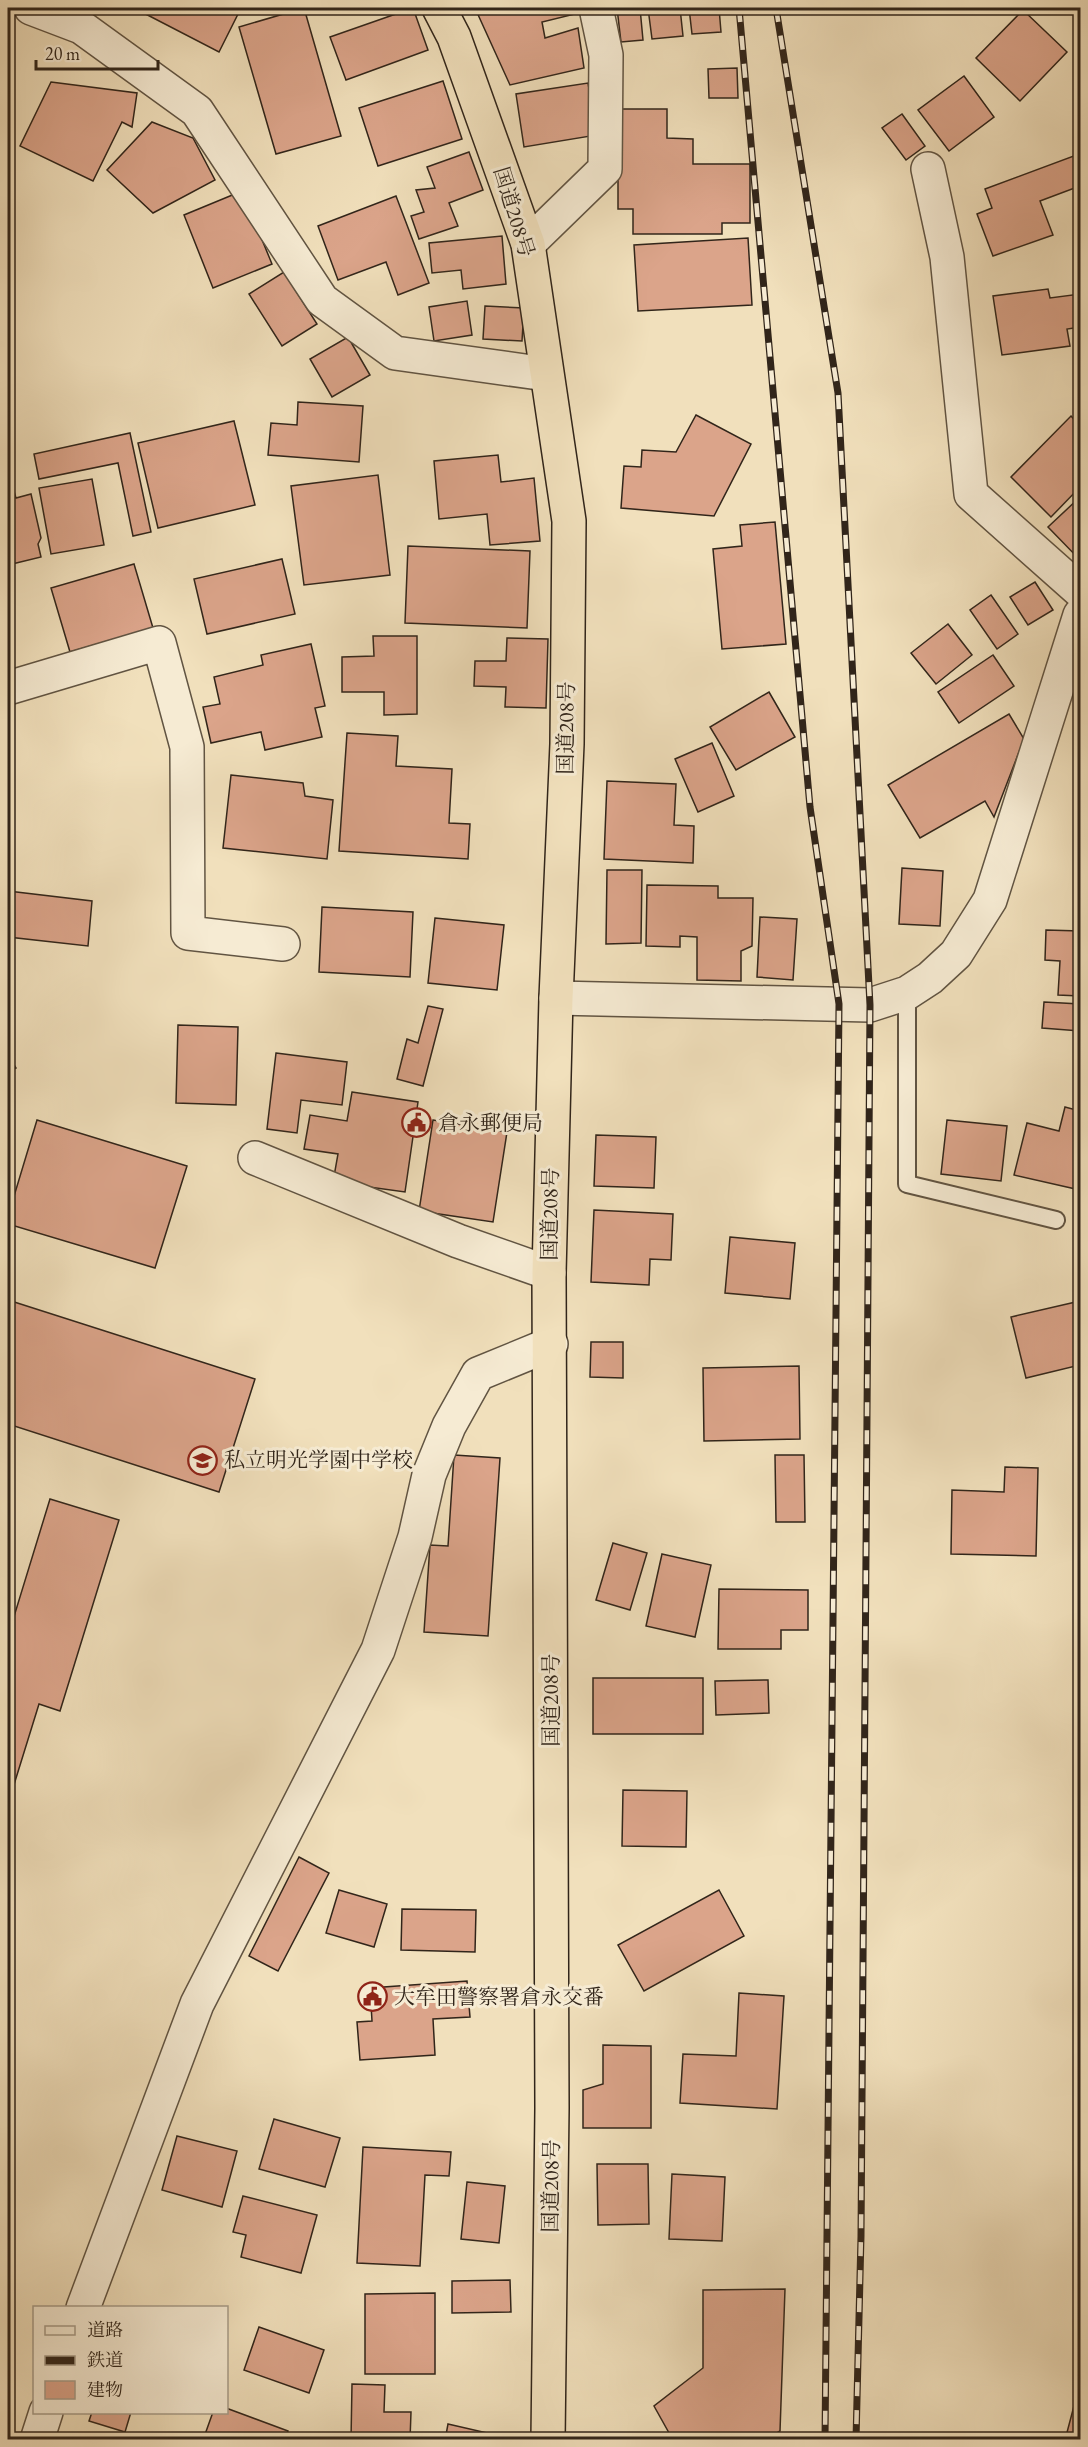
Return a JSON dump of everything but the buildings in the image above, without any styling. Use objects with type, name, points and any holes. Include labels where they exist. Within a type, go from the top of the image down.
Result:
[{"type":"highway","name":"国道208号","points":[[439,8],[454,37],[528,244],[568,521],[567,744],[556,998],[549,1273],[552,2108],[548,2439]]},
{"type":"street","points":[[31,8],[81,27],[197,111],[322,300],[395,353],[546,374]]},
{"type":"street","points":[[528,244],[604,169],[606,55],[596,8]]},
{"type":"street","points":[[928,169],[947,257],[971,494],[1080,591]]},
{"type":"street","points":[[556,998],[870,1005],[907,993],[930,978],[956,954],[990,900],[1080,615]]},
{"type":"street","points":[[8,688],[159,643],[187,747],[188,933],[283,944]]},
{"type":"street","points":[[255,1158],[458,1241],[549,1273]]},
{"type":"street","points":[[83,2306],[197,2004],[378,1650],[415,1537],[429,1475],[449,1426],[477,1374],[551,1344]]},
{"type":"street","points":[[37,2439],[45,2414]]},
{"type":"lane","points":[[907,993],[907,1184],[1056,1220]]},
{"type":"railway","points":[[739,8],[810,807],[839,1004],[825,2440]]},
{"type":"railway","points":[[776,8],[838,393],[870,1005],[861,2236],[856,2440]]},
{"type":"place","name":"倉永郵便局","points":[[417,1123]]},
{"type":"place","name":"私立明光学園中学校","points":[[203,1460]]},
{"type":"place","name":"大牟田警察署倉永交番","points":[[373,1997]]}]
